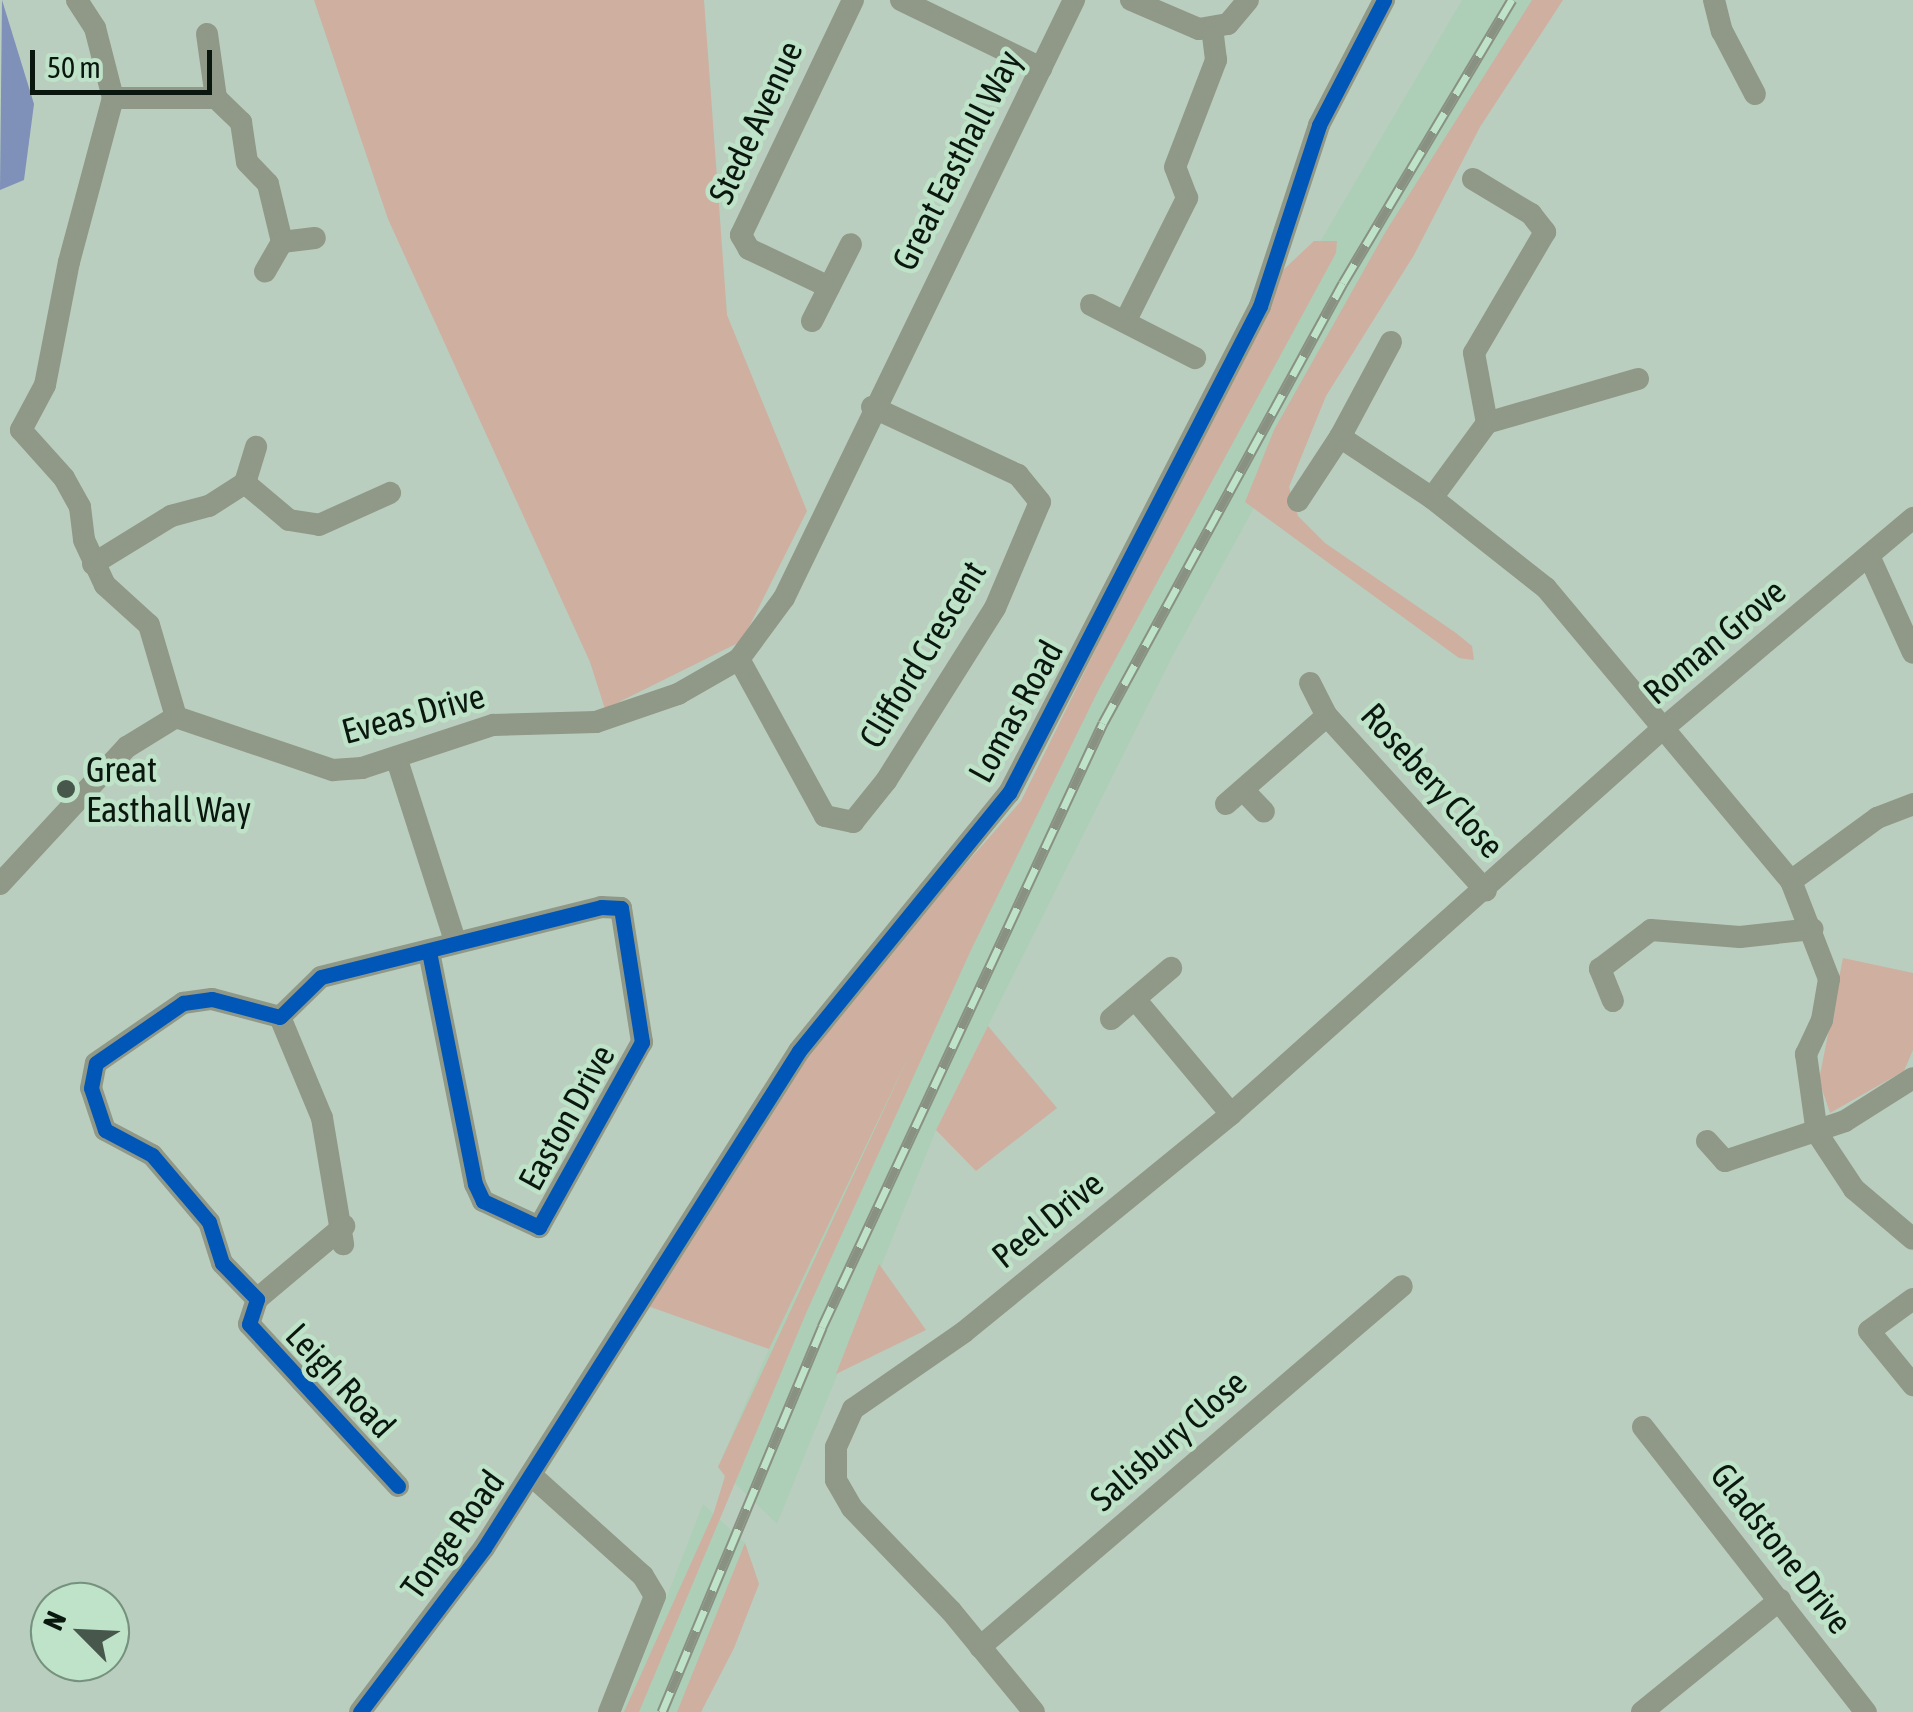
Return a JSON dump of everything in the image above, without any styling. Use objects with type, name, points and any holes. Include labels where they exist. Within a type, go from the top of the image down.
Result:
[{"type":"street","points":[[0,884],[127,747],[176,716],[150,626],[105,585],[94,564],[80,506],[64,478],[10,432],[45,385],[68,262],[113,98],[95,28],[77,0]]},
{"type":"street","name":"Stede Avenue","points":[[829,287],[748,249],[741,235],[853,0]]},
{"type":"street","points":[[901,0],[1041,68]]},
{"type":"street","name":"Great Easthall Way","points":[[900,352],[1074,0]]},
{"type":"street","points":[[1132,0],[1189,26],[1212,29],[1228,24],[1248,0]]},
{"type":"street","name":"Lomas Road","points":[[582,1384],[799,1051],[1009,793],[1260,306],[1319,125],[1384,0]]},
{"type":"street","points":[[1714,0],[1722,32],[1755,94]]},
{"type":"street","points":[[1125,322],[1187,198],[1175,166],[1216,60],[1212,29]]},
{"type":"street","points":[[207,34],[216,98],[241,122],[247,162],[268,184],[282,242],[265,270]]},
{"type":"street","points":[[113,98],[216,98]]},
{"type":"street","points":[[1473,179],[1531,214],[1545,232],[1474,354],[1487,423]]},
{"type":"street","points":[[282,242],[315,238]]},
{"type":"street","points":[[812,321],[851,244]]},
{"type":"street","points":[[1091,305],[1196,358]]},
{"type":"street","points":[[1298,501],[1340,437],[1390,342]]},
{"type":"street","name":"Eveas Drive","points":[[176,716],[333,770],[397,760],[493,724],[596,722],[678,694],[739,659],[784,598],[900,352]]},
{"type":"street","points":[[1432,498],[1487,423],[1638,379]]},
{"type":"street","name":"Clifford Crescent","points":[[739,659],[826,816],[853,822],[886,782],[995,608],[1040,502],[1018,475],[872,406]]},
{"type":"street","points":[[1340,437],[1432,498],[1546,588],[1660,730],[1791,881],[1813,929],[1829,979],[1822,1020],[1806,1054],[1816,1133],[1854,1189],[1913,1238]]},
{"type":"street","points":[[94,564],[171,516],[210,506],[245,484],[256,447]]},
{"type":"street","points":[[245,484],[288,520],[319,524],[390,493]]},
{"type":"street","name":"Roman Grove","points":[[1563,821],[1660,730],[1870,558],[1913,518]]},
{"type":"street","points":[[1870,558],[1913,653]]},
{"type":"street","name":"Rosebery Close","points":[[1310,682],[1327,716],[1486,891]]},
{"type":"street","name":"Rosebery Close","points":[[1264,812],[1234,797],[1327,716]]},
{"type":"street","points":[[257,1299],[344,1235],[322,1118],[280,1016],[321,977],[430,952],[455,941],[397,760]]},
{"type":"street","points":[[1791,881],[1877,818],[1913,804]]},
{"type":"street","name":"Peel Drive","points":[[1034,1712],[844,1494],[836,1480],[836,1447],[852,1410],[964,1332],[1231,1114],[1563,821]]},
{"type":"street","name":"Easton Drive","points":[[430,952],[475,1184],[483,1201],[538,1227],[642,1042],[622,908],[455,941]]},
{"type":"street","points":[[1613,1000],[1600,969],[1651,930],[1740,938],[1813,929]]},
{"type":"street","points":[[1111,1019],[1171,968]]},
{"type":"street","name":"Leigh Road","points":[[280,1016],[212,999],[183,1003],[96,1063],[91,1088],[105,1130],[152,1156],[183,1186],[209,1222],[222,1263],[257,1299],[249,1324],[398,1486]]},
{"type":"street","points":[[1134,999],[1231,1114]]},
{"type":"street","points":[[1707,1141],[1725,1162],[1764,1144],[1816,1133],[1913,1078]]},
{"type":"street","name":"Salisbury Close","points":[[980,1647],[1402,1286]]},
{"type":"street","points":[[1913,1299],[1868,1331],[1913,1385]]},
{"type":"street","name":"Tonge Road","points":[[360,1712],[532,1476],[582,1384]]},
{"type":"street","name":"Gladstone Drive","points":[[1643,1427],[1866,1712]]},
{"type":"street","points":[[532,1476],[643,1576],[656,1596],[610,1712]]},
{"type":"street","points":[[1642,1712],[1780,1600]]},
{"type":"shaded area","points":[[314,0],[704,0],[727,315],[807,511],[742,641],[605,709],[590,662],[388,219]]},
{"type":"shaded area","points":[[1462,0],[1551,0],[1341,350],[1173,655],[936,1130],[777,1524],[718,1467],[787,1307],[1112,619],[1300,276]]},
{"type":"shaded area","points":[[1532,0],[1563,0],[1480,127],[1414,255],[1326,396],[1289,487],[1298,516],[1325,543],[1456,633],[1472,646],[1474,660],[1459,658],[1245,502],[1274,430],[1386,231]]},
{"type":"shaded area","points":[[1314,241],[1337,241],[1336,253],[1098,691],[971,950],[807,1311],[639,1712],[624,1712],[714,1512],[725,1476],[718,1467],[913,1047],[769,1349],[642,1304],[826,1023],[1021,801],[1282,271]]},
{"type":"shaded area","points":[[1843,958],[1913,973],[1913,1050],[1904,1071],[1830,1113],[1819,1080]]},
{"type":"shaded area","points":[[988,1026],[1057,1108],[976,1171],[936,1130]]},
{"type":"shaded area","points":[[879,1264],[926,1330],[836,1374]]},
{"type":"shaded area","points":[[703,1504],[745,1543],[759,1584],[701,1712],[622,1712]]},
{"type":"shaded area","points":[[745,1543],[759,1584],[734,1648],[701,1712],[677,1712]]},
{"type":"water","points":[[2,0],[34,104],[24,180],[0,190]]},
{"type":"railway","points":[[662,1712],[822,1327],[1103,723],[1343,283],[1512,0]]},
{"type":"cycle path","points":[[360,1712],[484,1548],[799,1051],[1009,793],[1260,306],[1319,125],[1384,0]]},
{"type":"cycle path","points":[[398,1486],[249,1324],[257,1299],[222,1263],[209,1222],[152,1155],[105,1130],[91,1088],[96,1063],[183,1003],[212,999],[280,1017],[321,977],[601,907],[621,908],[642,1042],[539,1227],[483,1201],[475,1184],[429,951]]},
{"type":"place","name":"Great Easthall Way","points":[[66,789]]}]
